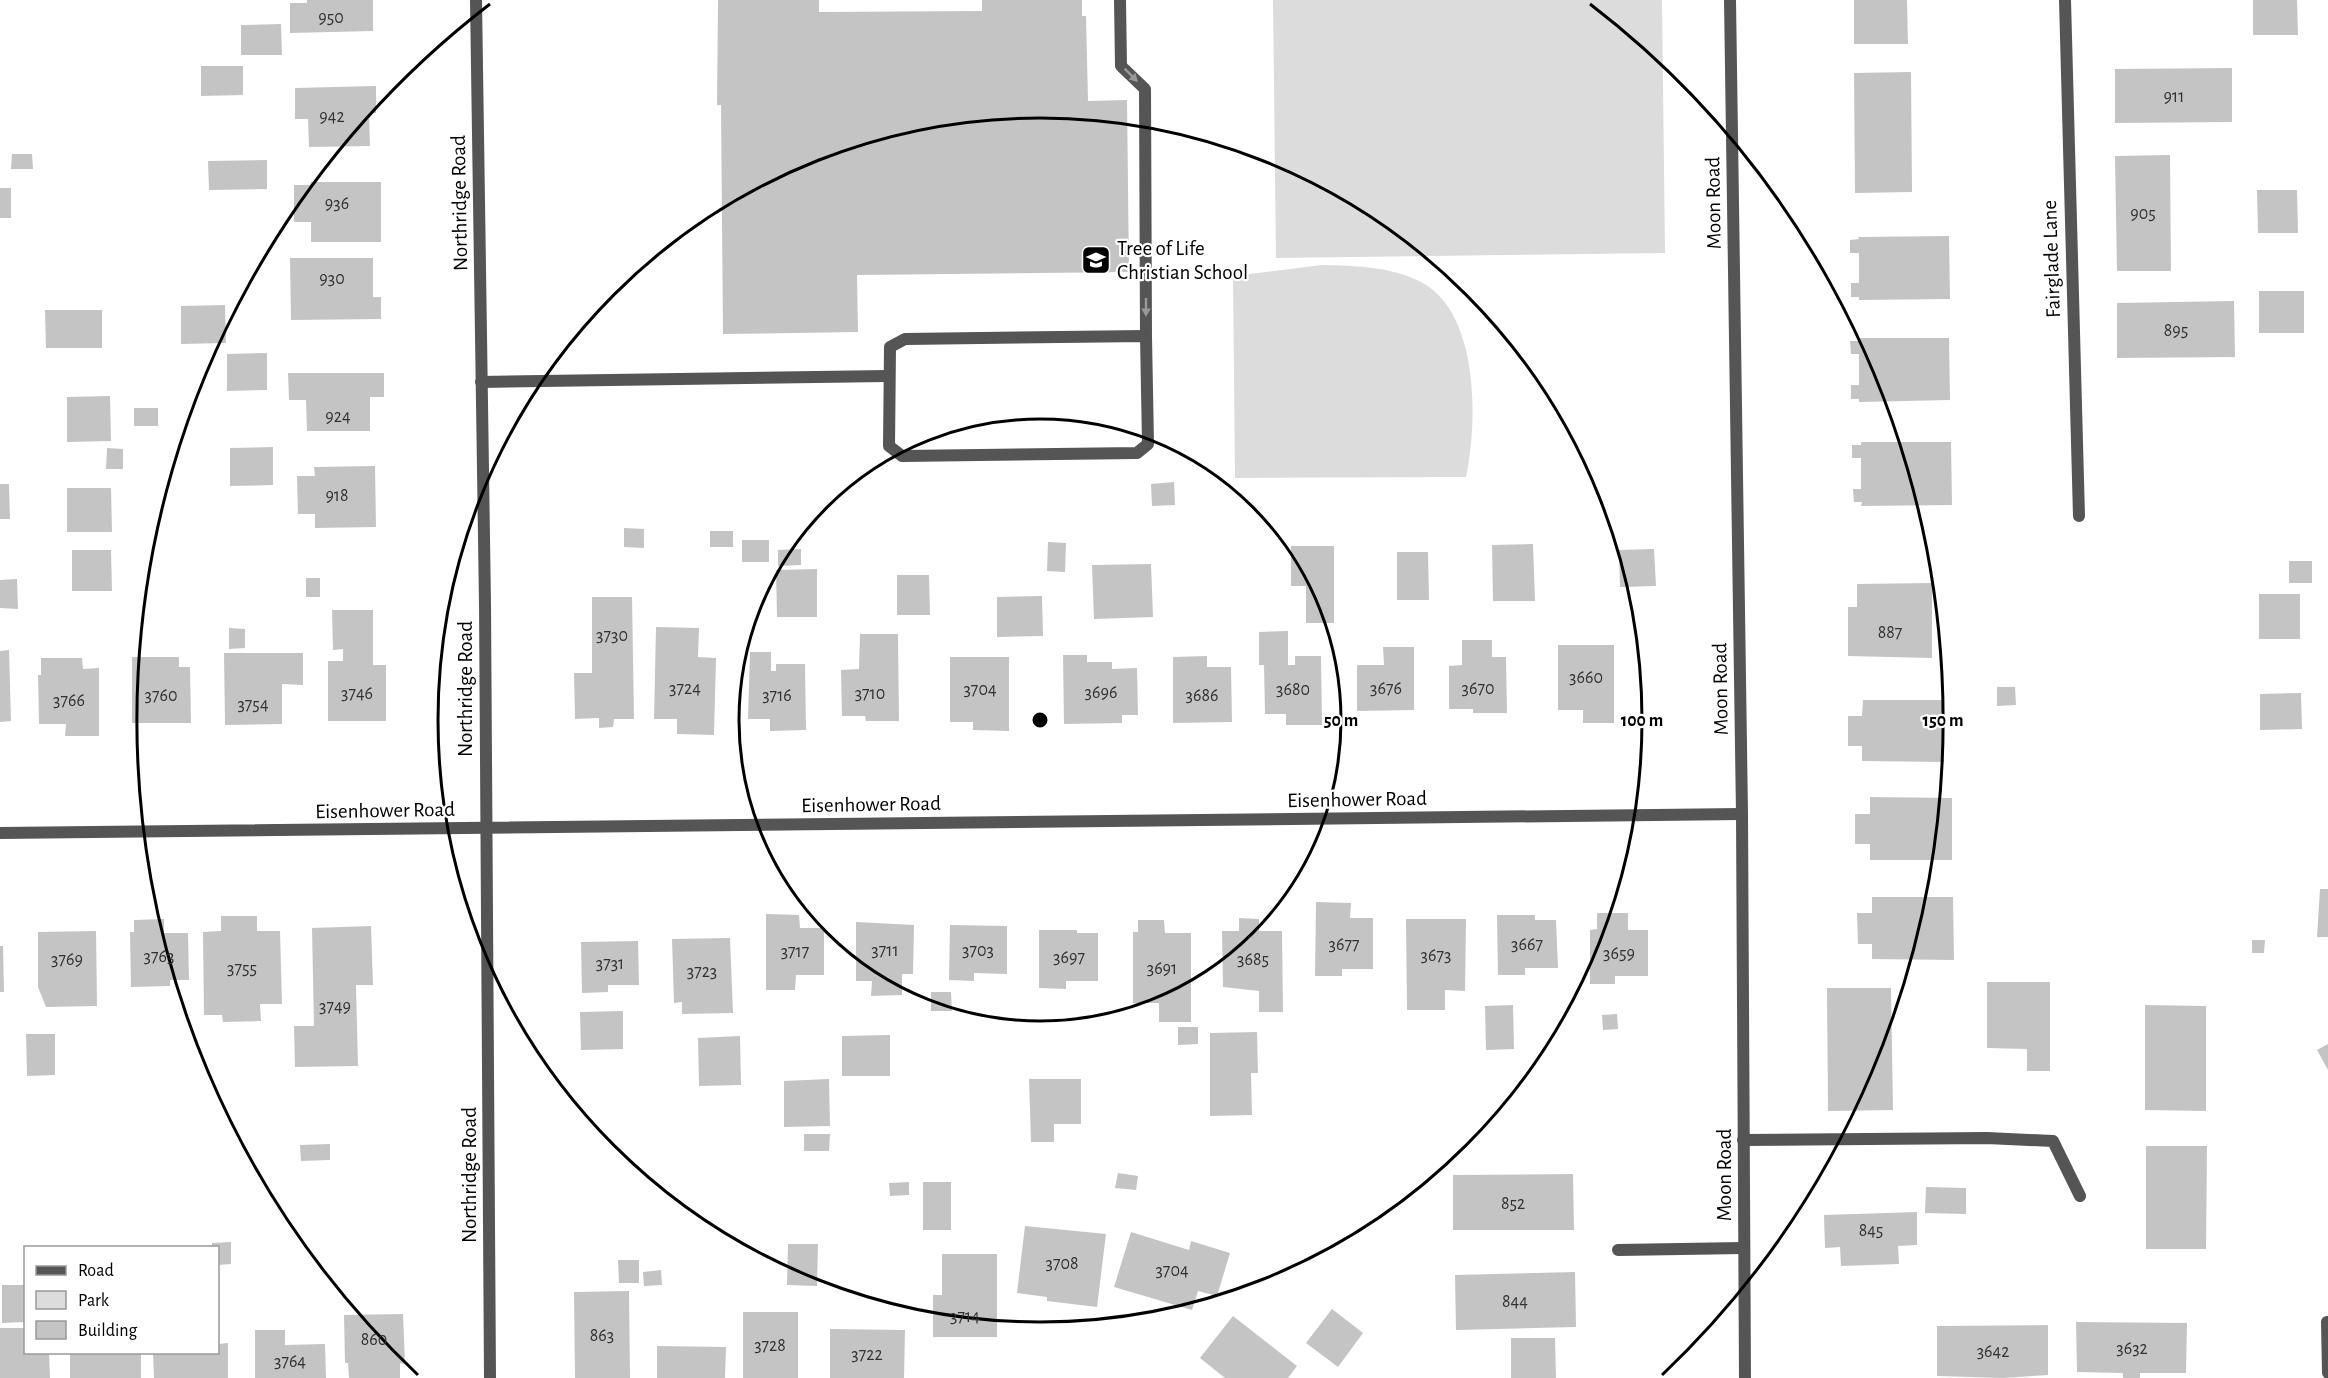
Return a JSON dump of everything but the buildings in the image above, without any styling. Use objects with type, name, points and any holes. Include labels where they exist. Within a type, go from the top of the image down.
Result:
[{"type":"street","name":"Northridge Road","points":[[476,0],[490,1378]]},
{"type":"street","points":[[1120,0],[1121,66],[1145,89],[1148,444],[1137,453],[902,456],[889,446],[890,347],[905,339],[1146,336]]},
{"type":"street","name":"Moon Road","points":[[1730,0],[1742,814],[1745,1378]]},
{"type":"street","name":"Fairglade Lane","points":[[2065,0],[2079,516]]},
{"type":"street","points":[[481,382],[888,376]]},
{"type":"street","name":"Eisenhower Road","points":[[0,833],[1742,814]]},
{"type":"street","points":[[1743,1140],[1987,1138],[2053,1141],[2080,1196]]},
{"type":"street","points":[[1618,1250],[1743,1248]]},
{"type":"street","points":[[2327,1322],[2328,1373]]},
{"type":"green space","points":[[1273,0],[1662,0],[1665,253],[1276,258]]},
{"type":"green space","points":[[1322,265],[1372,268],[1409,277],[1421,282],[1440,297],[1454,317],[1464,342],[1470,370],[1472,427],[1466,477],[1235,478],[1233,276]]},
{"type":"place","name":"Tree of Life Christian School","points":[[1096,260]]}]
